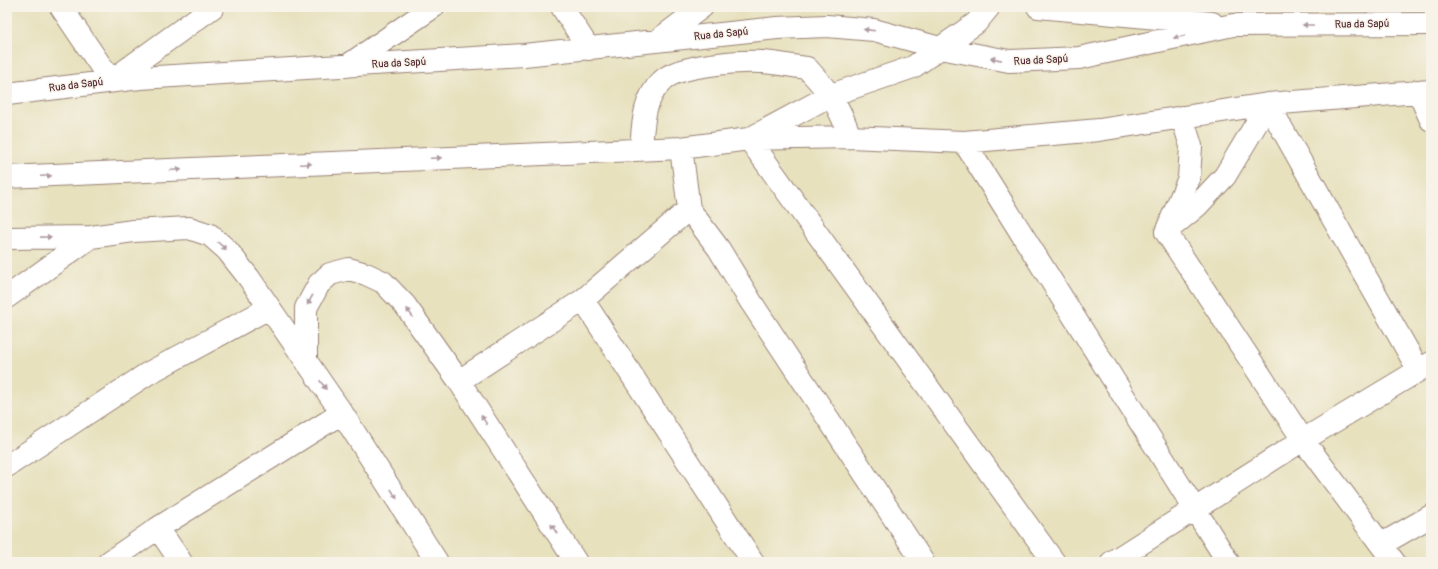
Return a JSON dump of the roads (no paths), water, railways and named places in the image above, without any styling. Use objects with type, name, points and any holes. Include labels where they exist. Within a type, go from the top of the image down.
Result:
[{"type":"street","points":[[61,7],[111,81],[213,7]]},
{"type":"street","points":[[346,66],[434,7]]},
{"type":"street","points":[[562,7],[589,48]]},
{"type":"street","points":[[658,41],[702,7]]},
{"type":"street","points":[[749,139],[831,95],[913,67],[976,23],[989,7]]},
{"type":"street","points":[[1038,7],[1233,25]]},
{"type":"street","points":[[1353,24],[1431,9]]},
{"type":"street","name":"Rua da Sapú","points":[[7,94],[111,81],[524,55],[777,28],[827,26],[874,30],[940,48],[1009,61],[1079,58],[1233,25],[1431,24]]},
{"type":"street","points":[[641,149],[644,115],[652,94],[662,81],[675,72],[698,66],[761,62],[807,68],[831,95],[842,114],[850,137]]},
{"type":"street","points":[[7,177],[681,148],[749,139],[850,137],[964,142],[1099,130],[1268,104],[1425,91],[1431,120]]},
{"type":"street","points":[[1166,232],[1197,206],[1225,176],[1268,104]]},
{"type":"street","points":[[1112,562],[1303,440],[1424,366],[1268,104]]},
{"type":"street","points":[[1166,232],[1189,178],[1192,146],[1182,117]]},
{"type":"street","points":[[749,139],[1054,562]]},
{"type":"street","points":[[964,142],[1228,562]]},
{"type":"street","points":[[681,148],[689,209],[719,249],[751,302],[923,562]]},
{"type":"street","points":[[459,382],[583,300],[689,209]]},
{"type":"street","points":[[7,238],[91,237],[133,231],[189,228],[210,235],[227,250],[249,278],[342,413],[437,562]]},
{"type":"street","points":[[1166,232],[1303,440],[1394,562]]},
{"type":"street","points":[[7,297],[91,237]]},
{"type":"street","points":[[306,361],[306,308],[319,284],[330,274],[349,269],[366,274],[383,282],[404,305],[459,382],[576,562]]},
{"type":"street","points":[[583,300],[753,562]]},
{"type":"street","points":[[7,466],[148,374],[269,308]]},
{"type":"street","points":[[109,562],[158,528],[342,413]]},
{"type":"street","points":[[1382,544],[1431,516]]},
{"type":"street","points":[[158,528],[181,562]]}]
